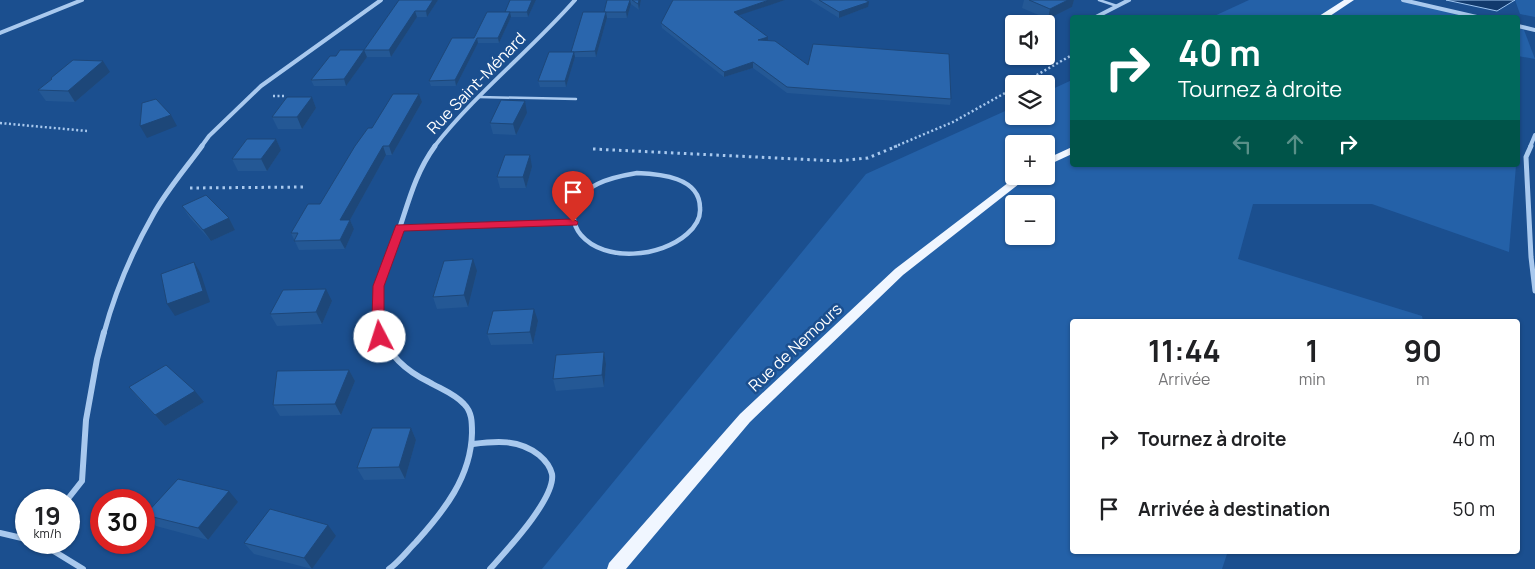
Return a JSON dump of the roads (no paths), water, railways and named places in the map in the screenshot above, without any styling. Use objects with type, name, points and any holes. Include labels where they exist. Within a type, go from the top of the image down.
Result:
[{"type":"main road","points":[[1325,15],[1350,0]]},
{"type":"main road","points":[[1055,158],[1070,151]]},
{"type":"main road","name":"Rue de Nemours","points":[[615,569],[745,418],[899,272],[1012,185]]},
{"type":"street","points":[[0,33],[82,0]]},
{"type":"street","points":[[76,489],[82,481],[86,420],[97,359],[111,308],[129,263],[153,214],[192,157],[209,136],[261,86],[381,0]]},
{"type":"street","name":"Rue Saint-Ménard","points":[[388,569],[427,530],[454,494],[467,466],[473,444],[472,418],[467,407],[447,391],[400,365],[388,352],[380,337],[378,286],[417,174],[439,140],[479,96],[555,23],[575,0]]},
{"type":"street","points":[[1100,15],[1129,0]]},
{"type":"street","points":[[1403,0],[1467,15]]},
{"type":"street","points":[[1520,26],[1535,30]]},
{"type":"street","points":[[1535,135],[1526,157],[1530,257],[1535,290]]},
{"type":"street","points":[[637,173],[658,174],[677,179],[691,188],[699,200],[701,212],[696,225],[685,236],[668,246],[649,252],[628,253],[608,251],[590,244],[579,234],[573,222],[574,208],[583,195],[598,184],[623,175],[637,173]]},
{"type":"street","points":[[473,444],[499,441],[518,443],[535,451],[547,463],[551,473],[551,485],[537,511],[490,569]]},
{"type":"street","points":[[0,533],[15,536]]},
{"type":"street","points":[[59,554],[83,569]]},
{"type":"lane","points":[[1099,0],[1117,6]]},
{"type":"lane","points":[[479,96],[576,99]]},
{"type":"lane","points":[[400,227],[573,222]]}]
